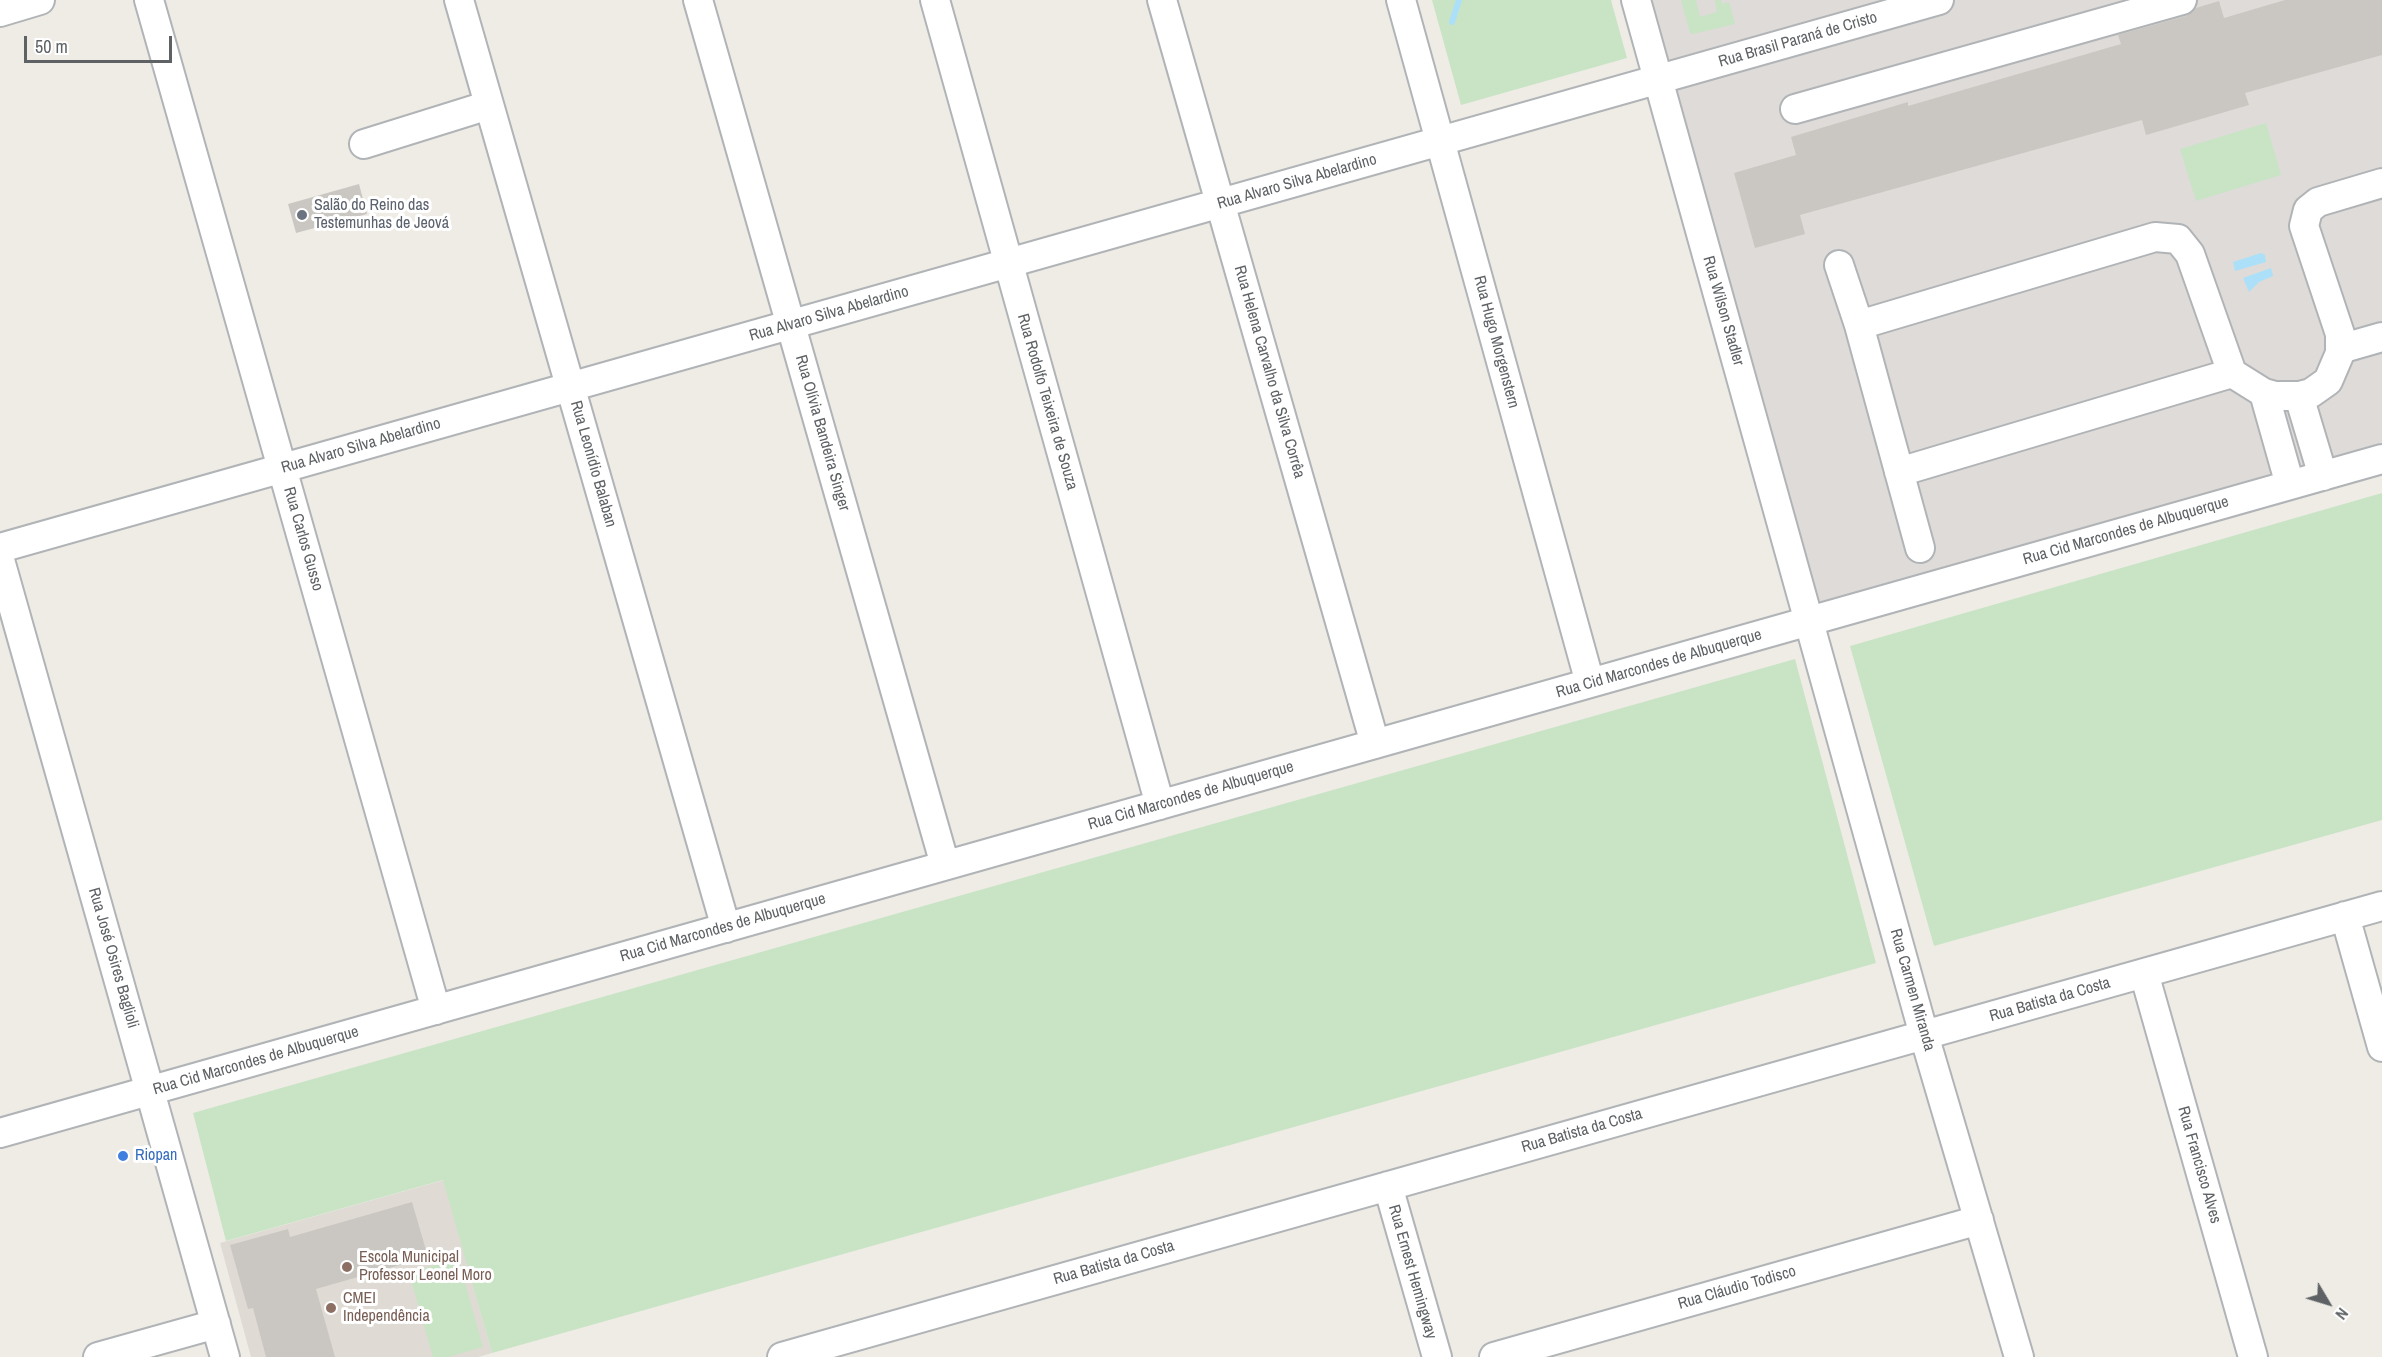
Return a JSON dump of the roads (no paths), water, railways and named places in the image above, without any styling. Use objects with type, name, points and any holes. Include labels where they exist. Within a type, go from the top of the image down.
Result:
[{"type":"street","points":[[0,12],[40,0]]},
{"type":"street","name":"Rua Carlos Gusso","points":[[149,0],[436,1010]]},
{"type":"street","name":"Rua Leonídio Balaban","points":[[459,0],[726,928]]},
{"type":"street","name":"Rua Olívia Bandeira Singer","points":[[698,0],[945,866]]},
{"type":"street","name":"Rua Rodolfo Teixeira de Souza","points":[[935,0],[1160,805]]},
{"type":"street","name":"Rua Helena Carvalho da Silva Corrêa","points":[[1162,0],[1375,744]]},
{"type":"street","name":"Rua Hugo Morgenstern","points":[[1401,0],[1590,683]]},
{"type":"street","name":"Rua Wilson Stadler","points":[[1636,0],[1809,621]]},
{"type":"street","name":"Rua Brasil Paraná de Cristo","points":[[1658,79],[1939,0]]},
{"type":"street","points":[[1796,109],[2121,9],[2166,2]]},
{"type":"street","name":"Rua Alvaro Silva Abelardino","points":[[0,548],[1658,79]]},
{"type":"street","points":[[364,144],[489,105]]},
{"type":"street","points":[[1859,325],[2155,237],[2178,239],[2190,254],[2232,373],[2264,393],[2275,396],[2299,396],[2311,393],[2328,381],[2340,349],[2340,334],[2304,226],[2308,210],[2318,202],[2382,183]]},
{"type":"street","points":[[1839,265],[1859,325],[1920,548]]},
{"type":"street","points":[[2340,349],[2382,337]]},
{"type":"street","points":[[1899,472],[2232,373]]},
{"type":"street","points":[[2264,393],[2290,485]]},
{"type":"street","points":[[2299,396],[2323,476]]},
{"type":"street","name":"Rua Cid Marcondes de Albuquerque","points":[[0,1133],[2382,459]]},
{"type":"street","name":"Rua José Osires Baglioli","points":[[0,560],[5,596],[150,1091],[225,1357]]},
{"type":"street","name":"Rua Carmen Miranda","points":[[1809,621],[1924,1035],[2019,1357]]},
{"type":"street","name":"Rua Batista da Costa","points":[[782,1357],[848,1348],[1388,1186],[2382,906]]},
{"type":"street","points":[[2345,916],[2382,1047]]},
{"type":"street","name":"Rua Francisco Alves","points":[[2144,973],[2253,1357]]},
{"type":"street","name":"Rua Ernest Hemingway","points":[[1388,1186],[1437,1357]]},
{"type":"street","name":"Rua Cláudio Todisco","points":[[1494,1357],[1979,1220]]},
{"type":"street","points":[[98,1357],[216,1324]]},
{"type":"water","points":[[2261,253],[2265,255],[2266,262],[2235,271],[2233,262]]},
{"type":"water","points":[[2271,268],[2273,276],[2259,282],[2249,292],[2243,278]]},
{"type":"waterway","points":[[1452,22],[1459,0]]},
{"type":"place","name":"Salão do Reino das Testemunhas de Jeová","points":[[302,215]]},
{"type":"place","name":"Riopan","points":[[123,1156]]},
{"type":"place","name":"Escola Municipal Professor Leonel Moro","points":[[347,1267]]},
{"type":"place","name":"CMEI Independência","points":[[331,1308]]}]
